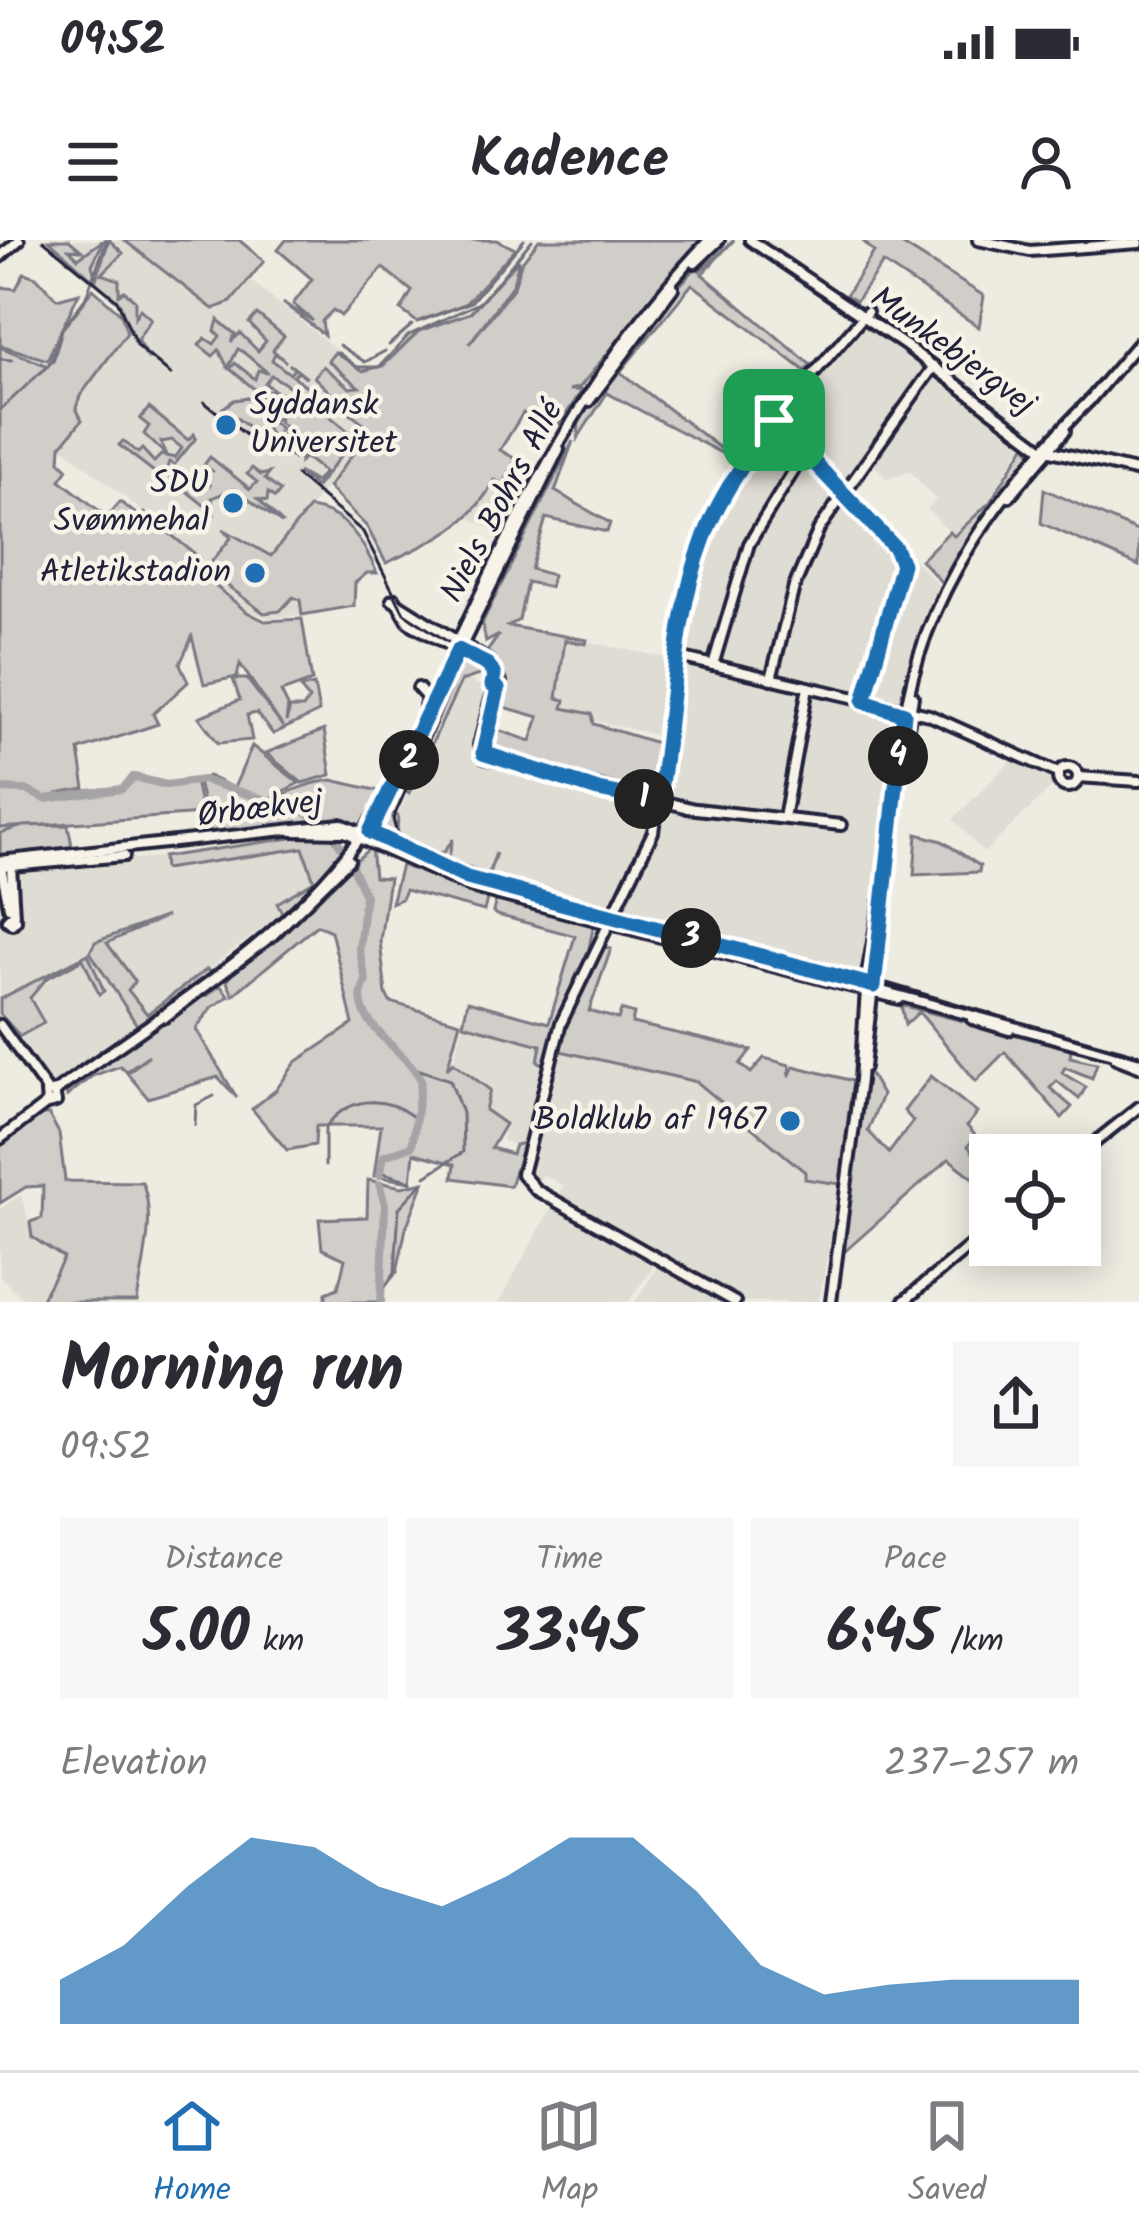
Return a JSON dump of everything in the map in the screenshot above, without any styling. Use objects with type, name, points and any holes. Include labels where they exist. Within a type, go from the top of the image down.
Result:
[{"type":"street","points":[[0,257],[19,240]]},
{"type":"street","name":"Niels Bohrs Allé","points":[[48,1095],[190,998],[302,903],[365,834],[567,436],[628,345],[714,240]]},
{"type":"street","name":"Niels Bohrs Allé","points":[[3,1136],[48,1095],[311,902],[365,834],[442,690],[541,472],[591,387],[644,315],[714,240]]},
{"type":"street","points":[[978,240],[1030,251],[1139,243]]},
{"type":"street","name":"Munkebjergvej","points":[[758,241],[886,326],[1046,449]]},
{"type":"street","name":"Munkebjergvej","points":[[758,241],[866,314],[1046,449],[1139,472]]},
{"type":"street","points":[[735,1302],[524,1181],[553,1044],[655,837],[691,580],[705,533],[732,481],[774,420],[866,314]]},
{"type":"street","points":[[978,534],[1139,343]]},
{"type":"street","points":[[771,679],[800,569],[842,491],[934,366]]},
{"type":"street","points":[[898,776],[911,681],[937,605],[978,534],[1089,401]]},
{"type":"street","points":[[774,420],[895,548],[903,566],[869,703]]},
{"type":"street","points":[[713,665],[749,544],[805,452]]},
{"type":"street","points":[[395,600],[423,622],[459,650],[425,633],[395,600]]},
{"type":"street","name":"Niels Bohrs Allé","points":[[459,650],[494,666],[496,684]]},
{"type":"street","name":"Niels Bohrs Allé","points":[[459,650],[489,666],[496,684]]},
{"type":"street","points":[[679,657],[932,717],[1058,773],[1066,787],[1078,777],[1139,781]]},
{"type":"street","points":[[828,1300],[916,668]]},
{"type":"street","points":[[496,684],[479,752],[603,790]]},
{"type":"street","points":[[784,818],[808,687]]},
{"type":"street","points":[[414,736],[428,699],[418,688]]},
{"type":"street","points":[[629,887],[646,855],[668,751]]},
{"type":"street","points":[[1058,773],[1069,766],[1078,777]]},
{"type":"street","points":[[548,775],[660,804],[841,825]]},
{"type":"street","name":"Ørbækvej","points":[[4,865],[212,842],[318,823],[365,834],[452,873],[562,908],[750,950],[971,1019],[1139,1064]]},
{"type":"street","name":"Ørbækvej","points":[[4,865],[210,847],[306,829],[365,834],[450,879],[524,894],[562,908]]},
{"type":"street","points":[[4,865],[8,918]]},
{"type":"street","points":[[860,1080],[869,1035],[876,912],[884,880]]},
{"type":"street","points":[[540,892],[562,908]]},
{"type":"street","name":"Ørbækvej","points":[[613,918],[834,982],[871,988]]},
{"type":"street","points":[[705,947],[750,950]]},
{"type":"street","points":[[823,979],[922,1002]]},
{"type":"street","points":[[871,988],[1002,1019],[1139,1064]]},
{"type":"street","points":[[971,1019],[1002,1019]]},
{"type":"street","points":[[0,1024],[48,1095]]},
{"type":"street","points":[[1101,1137],[1138,1107]]},
{"type":"street","points":[[902,1302],[969,1247]]},
{"type":"shaded area","points":[[49,240],[69,240],[81,250],[69,249],[78,258],[104,240],[92,265],[96,279],[109,240],[123,253],[102,274],[119,280],[119,294],[124,291],[135,300],[135,317],[140,309],[151,319],[137,340],[149,359],[135,344],[120,304]]},
{"type":"shaded area","name":"Syddansk Universitet","points":[[53,240],[124,240],[219,310],[250,280],[382,386],[398,384],[398,395],[273,555],[295,577],[302,615],[269,618],[243,609],[204,577],[199,557],[61,446],[82,420],[76,408],[80,396],[135,322],[123,300]]},
{"type":"shaded area","points":[[124,240],[239,240],[264,261],[231,302],[213,309]]},
{"type":"shaded area","points":[[286,240],[497,240],[515,249],[465,304],[417,322],[401,310],[412,291],[383,268],[341,316],[333,310],[322,321],[324,335],[283,303],[313,321],[293,304],[312,279],[278,250]]},
{"type":"shaded area","points":[[539,240],[700,240],[580,387],[569,390],[582,390],[560,424],[535,424],[523,413],[500,450],[516,459],[504,484],[494,480],[464,520],[386,563],[367,527],[328,487],[370,431],[314,377],[323,366],[350,388],[359,387],[328,361],[335,352],[363,371],[383,366],[419,331],[470,313],[519,259],[513,284],[469,344],[514,287],[521,263]]},
{"type":"shaded area","points":[[734,240],[702,274],[811,365],[805,371],[692,284],[620,372],[738,462],[607,393],[578,438],[579,420],[667,299],[718,244],[699,272]]},
{"type":"shaded area","points":[[862,240],[895,240],[984,296],[979,327],[883,263],[856,301],[846,295],[874,252]]},
{"type":"shaded area","points":[[24,273],[36,277],[57,299],[79,293],[47,360],[0,345],[0,287],[16,289]]},
{"type":"shaded area","points":[[93,289],[121,314],[127,333],[80,396],[76,408],[82,420],[61,446],[60,461],[68,469],[60,480],[107,517],[120,502],[140,517],[144,513],[199,557],[204,577],[247,612],[265,621],[302,619],[312,681],[281,692],[288,706],[286,722],[290,708],[303,708],[309,699],[300,688],[314,685],[319,712],[273,734],[257,713],[247,715],[252,740],[218,743],[199,717],[240,700],[233,679],[247,679],[283,727],[240,664],[237,677],[204,684],[192,637],[180,664],[188,682],[153,714],[158,724],[79,750],[85,789],[56,794],[122,787],[132,775],[168,783],[195,781],[202,814],[0,828],[0,347],[48,366],[62,328]]},
{"type":"shaded area","points":[[257,314],[284,336],[273,350],[286,362],[275,353],[272,360],[290,374],[294,369],[289,364],[307,378],[298,372],[293,376],[320,396],[315,402],[271,375],[265,383],[275,391],[258,392],[230,369],[235,363],[255,379],[258,370],[268,373],[242,351],[238,349],[228,368],[219,350],[213,356],[199,345],[205,338],[214,344],[220,336],[215,331],[218,320],[235,334],[231,342],[240,333],[258,351],[266,341],[249,323]]},
{"type":"shaded area","points":[[863,322],[1024,442],[982,510],[954,537],[927,509],[936,500],[910,471],[887,479],[870,461],[848,491],[940,587],[917,641],[902,695],[863,973],[471,868],[397,834],[395,821],[463,677],[490,691],[477,756],[667,809],[684,651],[709,537],[763,442]]},
{"type":"shaded area","points":[[296,391],[314,406],[322,397],[318,407],[352,434],[361,422],[325,394],[365,425],[316,487],[298,472],[316,482],[324,472],[305,457],[300,462],[301,455],[291,446],[293,458],[274,446],[287,429],[278,421],[281,416],[272,421],[281,429],[273,439],[264,424],[254,431],[223,408],[234,400]]},
{"type":"shaded area","points":[[149,408],[188,440],[194,434],[196,438],[174,465],[169,462],[163,479],[119,445],[123,441],[138,453],[142,449],[154,462],[161,455],[175,458],[182,448],[172,440],[161,442],[166,455],[144,434],[149,426],[140,419]]},
{"type":"shaded area","points":[[573,441],[555,491],[610,523],[607,532],[546,518],[531,569],[552,575],[550,587],[527,582],[519,620],[508,626],[587,640],[586,644],[565,640],[557,698],[565,700],[563,708],[592,714],[594,724],[657,743],[666,740],[652,797],[647,797],[650,782],[640,779],[635,794],[486,749],[492,728],[531,741],[539,717],[497,705],[505,683],[486,653],[499,635],[486,642],[482,623]]},
{"type":"shaded area","points":[[1026,444],[1033,455],[973,532],[942,583],[921,560],[990,502]]},
{"type":"shaded area","points":[[210,457],[250,489],[257,482],[247,474],[252,468],[261,475],[269,473],[265,479],[280,491],[275,498],[268,493],[267,501],[258,499],[283,524],[234,489],[212,498],[214,513],[170,478],[176,470],[200,487],[196,475],[211,486],[202,474],[212,471],[204,465]]},
{"type":"shaded area","points":[[514,476],[529,483],[507,528],[500,527],[497,533],[468,517],[494,480],[508,486]]},
{"type":"shaded area","points":[[1044,489],[1139,532],[1139,566],[1041,523]]},
{"type":"shaded area","points":[[309,508],[343,522],[372,561],[377,573],[367,573],[355,583],[354,606],[302,615],[300,600],[293,597],[280,611],[264,613],[213,575],[212,561],[231,538],[223,529],[271,556]]},
{"type":"shaded area","points":[[513,627],[673,659],[665,737],[504,693]]},
{"type":"shaded area","points":[[462,655],[483,665],[485,673],[461,681],[409,793],[405,791],[424,744],[381,824],[393,813],[398,816],[397,834],[434,854],[444,852],[453,839],[448,860],[488,874],[496,853],[487,879],[448,867],[375,828]]},
{"type":"shaded area","points":[[324,730],[331,775],[302,783],[266,753]]},
{"type":"shaded area","points":[[252,746],[299,783],[249,810],[206,814],[198,782],[208,776],[234,788]]},
{"type":"shaded area","points":[[1015,757],[1053,775],[1054,785],[984,853],[953,819]]},
{"type":"shaded area","points":[[332,780],[384,792],[363,826],[318,820],[212,837],[206,817],[242,812],[298,788]]},
{"type":"shaded area","points":[[68,825],[73,851],[0,857],[0,833],[23,826]]},
{"type":"shaded area","points":[[917,834],[942,841],[980,866],[979,872],[914,875]]},
{"type":"shaded area","points":[[311,835],[336,838],[347,848],[284,917],[277,903],[314,881],[303,848],[164,869],[163,857]]},
{"type":"shaded area","points":[[304,845],[319,878],[309,893],[50,1089],[12,1037],[44,1020],[33,997],[36,989],[84,957],[0,1002],[0,870]]},
{"type":"shaded area","points":[[371,847],[374,877],[389,878],[380,941],[386,994],[390,1002],[460,1022],[447,1069],[453,1062],[490,1090],[485,1110],[505,1124],[491,1148],[512,1154],[515,1145],[524,1143],[510,1186],[453,1178],[455,1164],[414,1153],[411,1182],[374,1176],[381,1126],[316,1126],[315,1145],[287,1150],[252,1109],[276,1090],[296,1062],[353,1024],[331,931],[317,925],[233,995],[227,982],[233,970]]},
{"type":"shaded area","points":[[401,865],[488,895],[484,911],[405,890],[401,899],[391,903]]},
{"type":"shaded area","points":[[496,899],[594,924],[587,957],[543,1064],[538,1061],[541,1045],[463,1024],[468,1001],[549,1023],[575,936],[497,915],[493,912]]},
{"type":"shaded area","points":[[167,916],[107,943],[135,981],[128,990],[147,1014],[207,969],[210,973],[137,1025],[90,952],[95,942]]},
{"type":"shaded area","points":[[603,946],[611,949],[589,1011],[618,1019],[621,1010],[634,1014],[632,1023],[751,1050],[740,1064],[751,1073],[764,1058],[790,1065],[789,1077],[794,1066],[853,1081],[840,1184],[805,1179],[805,1172],[697,1082],[556,1050]]},
{"type":"shaded area","points":[[88,954],[104,991],[99,994],[83,959],[46,979],[30,998],[44,1023],[20,1036],[0,1014],[0,999]]},
{"type":"shaded area","points":[[220,985],[229,996],[211,1008],[196,1029],[237,1098],[218,1077],[148,1098],[127,1073],[149,1055],[126,1071],[120,1066],[92,1076],[67,1096],[66,1092],[203,992],[207,996]]},
{"type":"shaded area","points":[[901,1005],[1071,1049],[1070,1057],[1097,1063],[1092,1078],[1065,1067],[1062,1073],[1086,1087],[1079,1099],[1057,1081],[1050,1088],[1072,1107],[1062,1118],[1005,1052],[976,1081],[919,1012],[905,1025]]},
{"type":"shaded area","points":[[463,1024],[542,1045],[538,1061],[551,1066],[556,1050],[697,1082],[805,1172],[805,1179],[840,1184],[819,1302],[635,1302],[658,1266],[668,1271],[656,1263],[628,1302],[499,1302],[563,1186],[543,1175],[535,1184],[525,1173],[530,1149],[502,1141],[505,1124],[485,1110],[490,1090],[453,1062]]},
{"type":"shaded area","points":[[867,1069],[882,1095],[868,1131],[889,1153],[913,1121],[904,1111],[931,1076],[977,1113],[967,1126],[974,1134],[969,1134],[969,1175],[949,1159],[843,1253]]},
{"type":"shaded area","points":[[39,1115],[49,1115],[59,1133],[65,1181],[142,1182],[148,1226],[137,1302],[40,1302],[64,1258],[32,1237],[30,1222],[42,1218],[43,1186],[26,1187],[0,1203],[0,1146]]},
{"type":"shaded area","points":[[368,1180],[402,1187],[424,1182],[406,1228],[397,1272],[381,1291],[381,1302],[326,1302],[326,1293],[338,1288],[345,1259],[322,1249],[319,1219],[367,1217]]},
{"type":"shaded area","points":[[21,1195],[34,1241],[64,1258],[40,1302],[27,1302],[0,1277],[0,1209]]},
{"type":"waterway","points":[[0,410],[53,361],[62,329],[84,302],[107,240]]},
{"type":"waterway","points":[[420,321],[471,302],[524,240]]},
{"type":"waterway","points":[[337,352],[357,367],[379,367],[409,335],[481,302],[532,240]]},
{"type":"waterway","points":[[389,345],[412,325]]},
{"type":"waterway","points":[[339,345],[365,362],[385,351]]},
{"type":"waterway","points":[[0,359],[12,360]]},
{"type":"waterway","points":[[0,789],[26,790],[45,799],[122,789],[134,777],[166,785],[203,780],[320,817]]},
{"type":"waterway","points":[[334,836],[344,851]]},
{"type":"waterway","points":[[352,867],[365,895],[359,949],[366,981],[363,1009],[421,1081],[412,1146],[384,1156],[379,1175]]},
{"type":"waterway","points":[[414,1068],[450,1080],[462,1113],[463,1152],[426,1176]]},
{"type":"waterway","points":[[195,1125],[196,1105],[214,1096]]},
{"type":"waterway","points":[[325,1166],[325,1128],[344,1110],[378,1102],[412,1116]]},
{"type":"waterway","points":[[379,1172],[411,1181]]},
{"type":"waterway","points":[[382,1292],[395,1272],[399,1208],[423,1182]]},
{"type":"waterway","points":[[379,1184],[385,1204],[381,1302]]},
{"type":"tram line","points":[[43,240],[117,300],[137,346],[171,375]]},
{"type":"tram line","points":[[204,402],[265,450]]},
{"type":"tram line","points":[[296,475],[363,532],[404,613],[457,648],[464,659],[393,819],[398,838],[486,876],[863,976],[1139,1057]]},
{"type":"place","name":"Syddansk Universitet","points":[[226,425]]},
{"type":"place","name":"SDU Svømmehal","points":[[233,503]]},
{"type":"place","name":"Atletikstadion","points":[[255,573]]},
{"type":"place","name":"Boldklub af 1967","points":[[790,1121]]},
{"type":"route","points":[[774,420],[895,548],[902,564],[902,579],[879,639],[864,701],[904,714],[874,986],[501,889],[440,867],[370,832],[458,650],[488,665],[495,680],[492,685],[498,689],[481,745],[483,753],[598,790],[658,802],[686,604],[698,553],[727,489],[774,420]]}]
